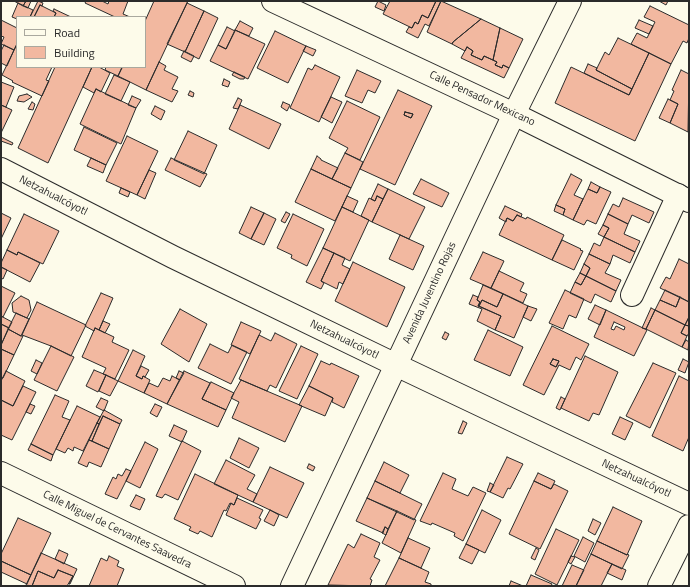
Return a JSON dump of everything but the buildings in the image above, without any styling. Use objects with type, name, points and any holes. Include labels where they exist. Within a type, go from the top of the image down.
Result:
[{"type":"street","name":"Calle Pensador Mexicano","points":[[273,1],[514,114],[683,198]]},
{"type":"street","name":"Avenida Juventino Rojas","points":[[292,586],[514,114],[570,1]]},
{"type":"street","name":"Netzahualcóyotl","points":[[1,170],[173,257],[689,504]]},
{"type":"street","points":[[632,295],[683,198]]},
{"type":"street","name":"Calle Miguel de Cervantes Saavedra","points":[[1,473],[234,586]]},
{"type":"street","points":[[659,586],[689,526]]}]
